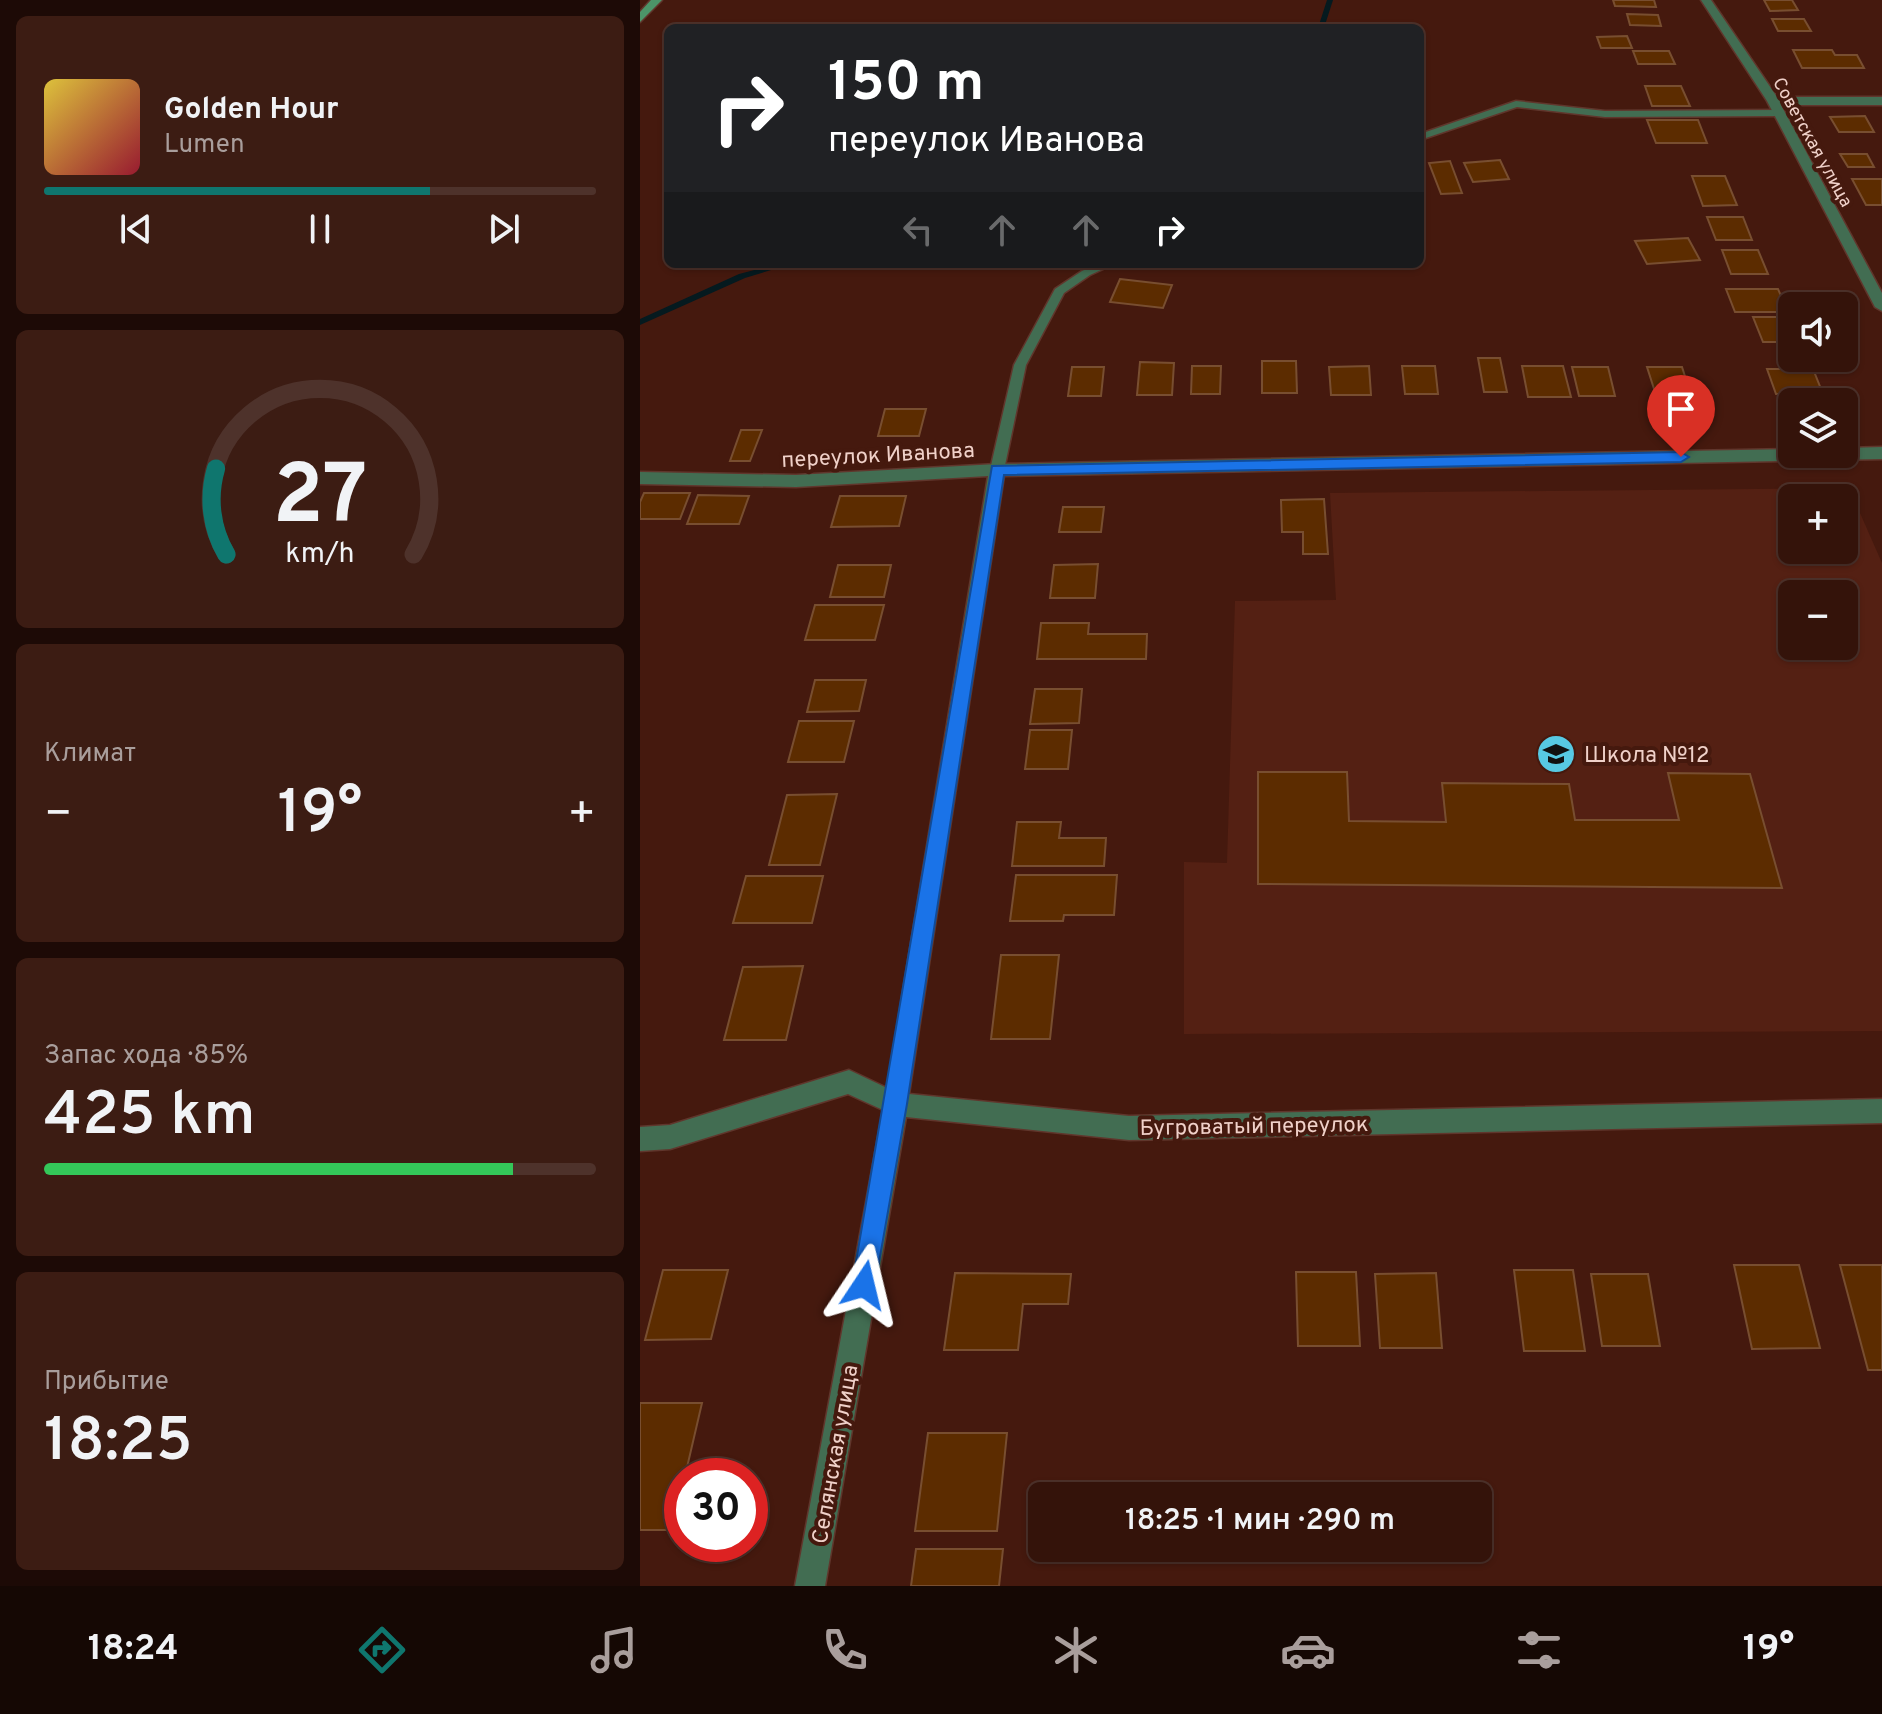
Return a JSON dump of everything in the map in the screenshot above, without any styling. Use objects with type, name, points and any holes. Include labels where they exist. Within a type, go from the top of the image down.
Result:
[{"type":"street","name":"Советская улица","points":[[1706,0],[1776,107],[1882,307]]},
{"type":"street","points":[[640,19],[649,4]]},
{"type":"street","points":[[1776,107],[1882,101]]},
{"type":"street","points":[[1858,454],[1882,453]]},
{"type":"street","name":"переулок Иванова","points":[[640,478],[796,481],[997,470],[1778,455]]},
{"type":"street","name":"Селянская улица","points":[[810,1586],[896,1104],[997,470]]},
{"type":"street","name":"Бугроватый переулок","points":[[640,1139],[670,1137],[849,1082],[896,1104],[1129,1128],[1882,1111]]},
{"type":"lane","points":[[1424,136],[1516,104],[1605,114],[1776,107]]},
{"type":"lane","points":[[997,470],[1020,365],[1059,291],[1098,268]]},
{"type":"shaded area","name":"Школа №12","points":[[1778,489],[1778,564],[1858,564],[1858,508],[1882,563],[1882,1031],[1184,1034],[1184,862],[1227,863],[1235,601],[1336,600],[1330,493]]},
{"type":"building","points":[[1613,0],[1654,0],[1656,7],[1615,6]]},
{"type":"building","points":[[1764,0],[1792,0],[1798,10],[1770,11]]},
{"type":"building","points":[[1627,14],[1658,15],[1661,26],[1630,25]]},
{"type":"building","points":[[1772,19],[1804,19],[1811,31],[1778,31]]},
{"type":"building","points":[[1627,36],[1632,48],[1601,48],[1597,37]]},
{"type":"building","points":[[1793,50],[1832,50],[1835,55],[1857,55],[1864,68],[1802,68]]},
{"type":"building","points":[[1633,51],[1669,51],[1675,64],[1638,64]]},
{"type":"building","points":[[1645,86],[1681,86],[1690,106],[1652,106]]},
{"type":"building","points":[[1865,116],[1874,132],[1839,132],[1830,117]]},
{"type":"building","points":[[1647,120],[1698,120],[1707,143],[1656,143]]},
{"type":"building","points":[[1840,154],[1867,154],[1874,167],[1848,167]]},
{"type":"building","points":[[1500,160],[1509,179],[1473,182],[1464,163]]},
{"type":"building","points":[[1450,161],[1462,193],[1441,194],[1429,163]]},
{"type":"building","points":[[1692,176],[1725,176],[1737,205],[1703,206]]},
{"type":"building","points":[[1852,179],[1882,179],[1882,205],[1866,205]]},
{"type":"building","points":[[1707,217],[1743,217],[1752,240],[1716,240]]},
{"type":"building","points":[[1688,238],[1700,260],[1647,264],[1635,241]]},
{"type":"building","points":[[1722,250],[1758,250],[1768,274],[1731,274]]},
{"type":"building","points":[[1120,279],[1172,285],[1163,308],[1110,302]]},
{"type":"building","points":[[1726,289],[1778,289],[1778,312],[1735,312]]},
{"type":"building","points":[[1753,317],[1778,317],[1778,342],[1763,342]]},
{"type":"building","points":[[1478,358],[1500,358],[1507,392],[1484,392]]},
{"type":"building","points":[[1262,361],[1296,361],[1297,393],[1262,393]]},
{"type":"building","points":[[1140,362],[1174,363],[1172,395],[1137,395]]},
{"type":"building","points":[[1192,366],[1221,366],[1220,394],[1191,394]]},
{"type":"building","points":[[1369,366],[1371,395],[1331,395],[1329,367]]},
{"type":"building","points":[[1402,366],[1435,366],[1438,394],[1405,394]]},
{"type":"building","points":[[1522,366],[1563,366],[1571,397],[1528,397]]},
{"type":"building","points":[[1072,367],[1104,367],[1101,396],[1068,396]]},
{"type":"building","points":[[1572,367],[1608,367],[1615,396],[1579,396]]},
{"type":"building","points":[[1647,367],[1682,367],[1691,395],[1656,395]]},
{"type":"building","points":[[1767,369],[1814,372],[1821,388],[1778,388],[1776,394]]},
{"type":"building","points":[[885,409],[926,409],[919,436],[878,436]]},
{"type":"building","points":[[741,430],[762,430],[750,461],[730,461]]},
{"type":"building","points":[[644,493],[690,493],[680,519],[640,519],[640,502]]},
{"type":"building","points":[[698,495],[749,496],[739,524],[687,524]]},
{"type":"building","points":[[840,496],[906,496],[899,526],[831,527]]},
{"type":"building","points":[[1324,499],[1328,554],[1303,554],[1303,532],[1282,532],[1281,500]]},
{"type":"building","points":[[1063,507],[1104,507],[1101,532],[1059,532]]},
{"type":"building","points":[[1098,564],[1095,598],[1050,598],[1054,565]]},
{"type":"building","points":[[838,565],[891,565],[884,597],[830,597]]},
{"type":"building","points":[[815,605],[884,605],[875,640],[805,640]]},
{"type":"building","points":[[1041,623],[1089,623],[1088,634],[1147,634],[1146,659],[1037,659]]},
{"type":"building","points":[[815,680],[866,680],[859,711],[807,712]]},
{"type":"building","points":[[1035,689],[1082,689],[1079,723],[1030,724]]},
{"type":"building","points":[[799,721],[854,721],[844,762],[788,762]]},
{"type":"building","points":[[1030,730],[1072,730],[1068,769],[1025,769]]},
{"type":"building","points":[[1258,772],[1347,772],[1349,821],[1446,822],[1442,783],[1569,784],[1575,820],[1679,820],[1668,773],[1750,774],[1782,888],[1258,884]]},
{"type":"building","points":[[837,794],[820,865],[769,865],[787,795]]},
{"type":"building","points":[[1017,822],[1061,822],[1059,838],[1106,838],[1104,866],[1012,866]]},
{"type":"building","points":[[1016,875],[1117,875],[1114,915],[1064,915],[1063,921],[1010,921]]},
{"type":"building","points":[[746,876],[823,876],[812,923],[733,923]]},
{"type":"building","points":[[1001,955],[1059,955],[1050,1039],[991,1039]]},
{"type":"building","points":[[803,966],[786,1040],[724,1040],[743,967]]},
{"type":"building","points":[[1734,1265],[1799,1265],[1820,1348],[1752,1349]]},
{"type":"building","points":[[1840,1265],[1882,1265],[1882,1370],[1868,1370]]},
{"type":"building","points":[[663,1270],[728,1270],[711,1339],[645,1340]]},
{"type":"building","points":[[1514,1270],[1573,1270],[1585,1351],[1524,1351]]},
{"type":"building","points":[[1296,1272],[1356,1272],[1360,1346],[1298,1346]]},
{"type":"building","points":[[955,1273],[1071,1274],[1068,1304],[1023,1304],[1018,1350],[944,1350]]},
{"type":"building","points":[[1436,1273],[1442,1348],[1380,1348],[1375,1274]]},
{"type":"building","points":[[1591,1274],[1648,1274],[1660,1346],[1602,1346]]},
{"type":"building","points":[[640,1403],[702,1403],[689,1458],[664,1458],[664,1530],[640,1530]]},
{"type":"building","points":[[928,1433],[1007,1433],[997,1531],[915,1531]]},
{"type":"building","points":[[916,1549],[1003,1549],[999,1586],[911,1586]]},
{"type":"waterway","points":[[1322,24],[1330,0]]},
{"type":"waterway","points":[[640,322],[742,276],[772,268]]},
{"type":"place","name":"Школа №12","points":[[1556,754]]},
{"type":"route","points":[[864,1285],[896,1104],[997,470],[1681,457]]}]
